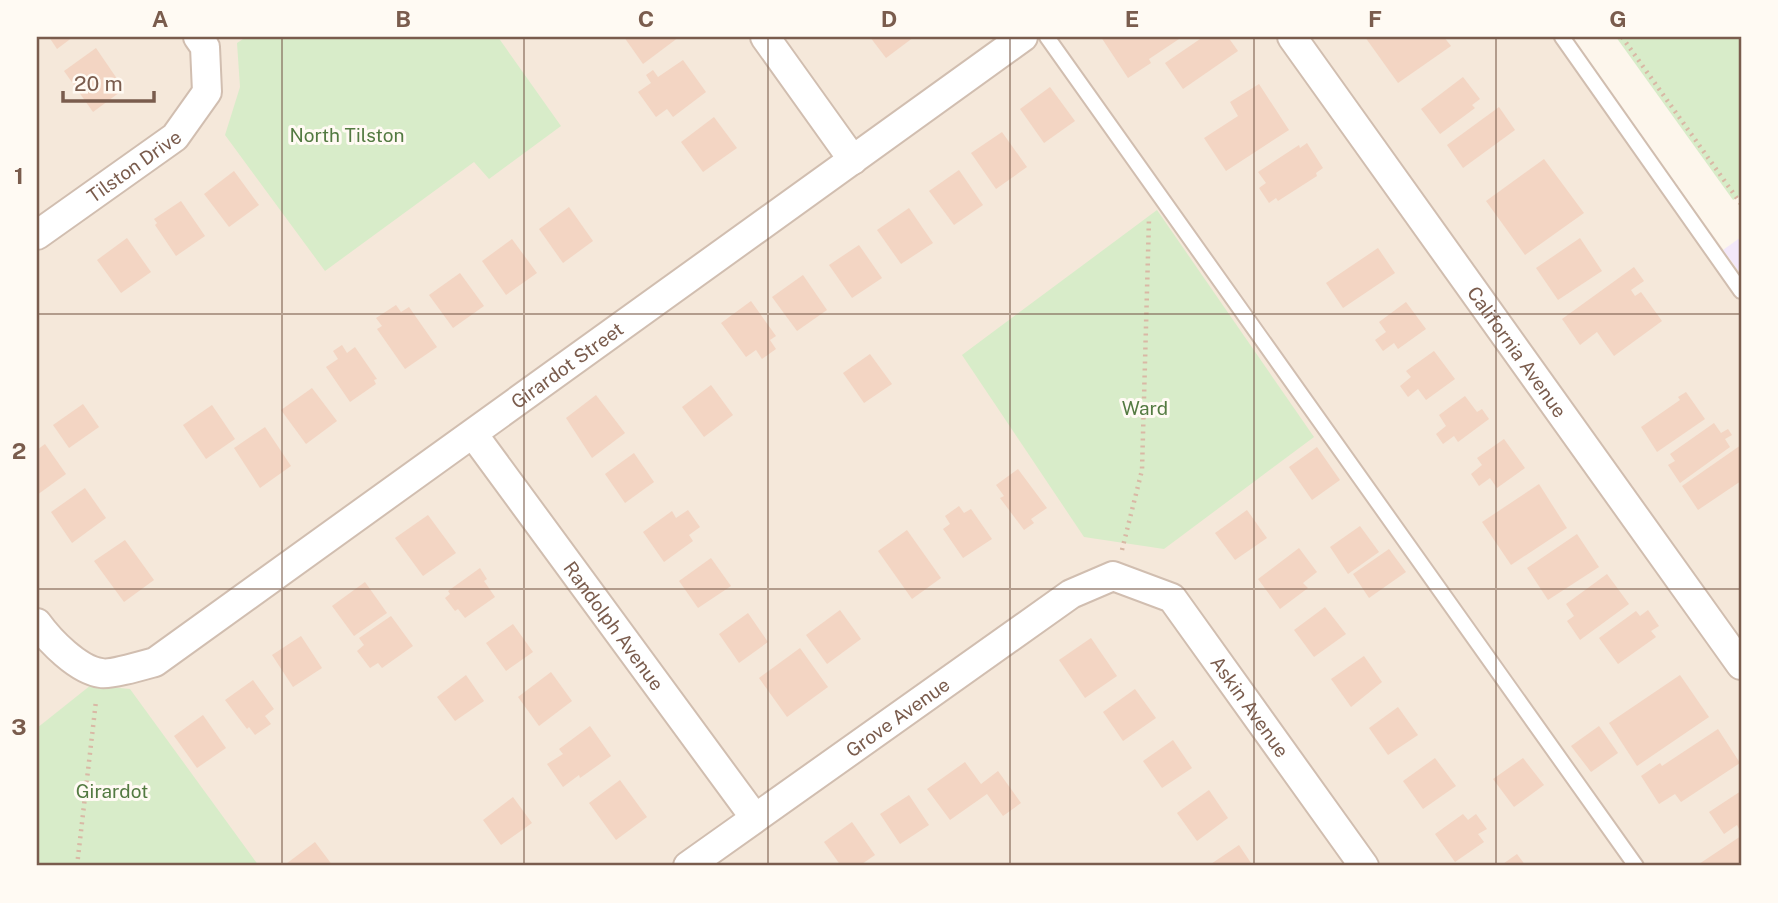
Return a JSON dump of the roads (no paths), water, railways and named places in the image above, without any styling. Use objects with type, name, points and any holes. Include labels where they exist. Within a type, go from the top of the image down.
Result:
[{"type":"street","name":"Tilston Drive","points":[[37,235],[175,137],[207,92],[205,47],[198,37]]},
{"type":"street","points":[[765,37],[853,160]]},
{"type":"street","name":"Girardot Street","points":[[37,623],[68,658],[99,685],[155,662],[1023,37]]},
{"type":"street","name":"California Avenue","points":[[1292,37],[1741,665]]},
{"type":"street","name":"Randolph Avenue","points":[[472,434],[755,818]]},
{"type":"street","name":"Grove Avenue","points":[[688,866],[1117,563]]},
{"type":"street","name":"Askin Avenue","points":[[1117,563],[1172,598],[1364,866]]},
{"type":"lane","points":[[1047,37],[1278,358],[1400,537],[1636,866]]},
{"type":"lane","points":[[1562,37],[1741,291]]},
{"type":"park label","name":"North Tilston","points":[[347,135]]},
{"type":"park label","name":"Ward","points":[[1145,408]]},
{"type":"park label","name":"Girardot","points":[[112,791]]}]
